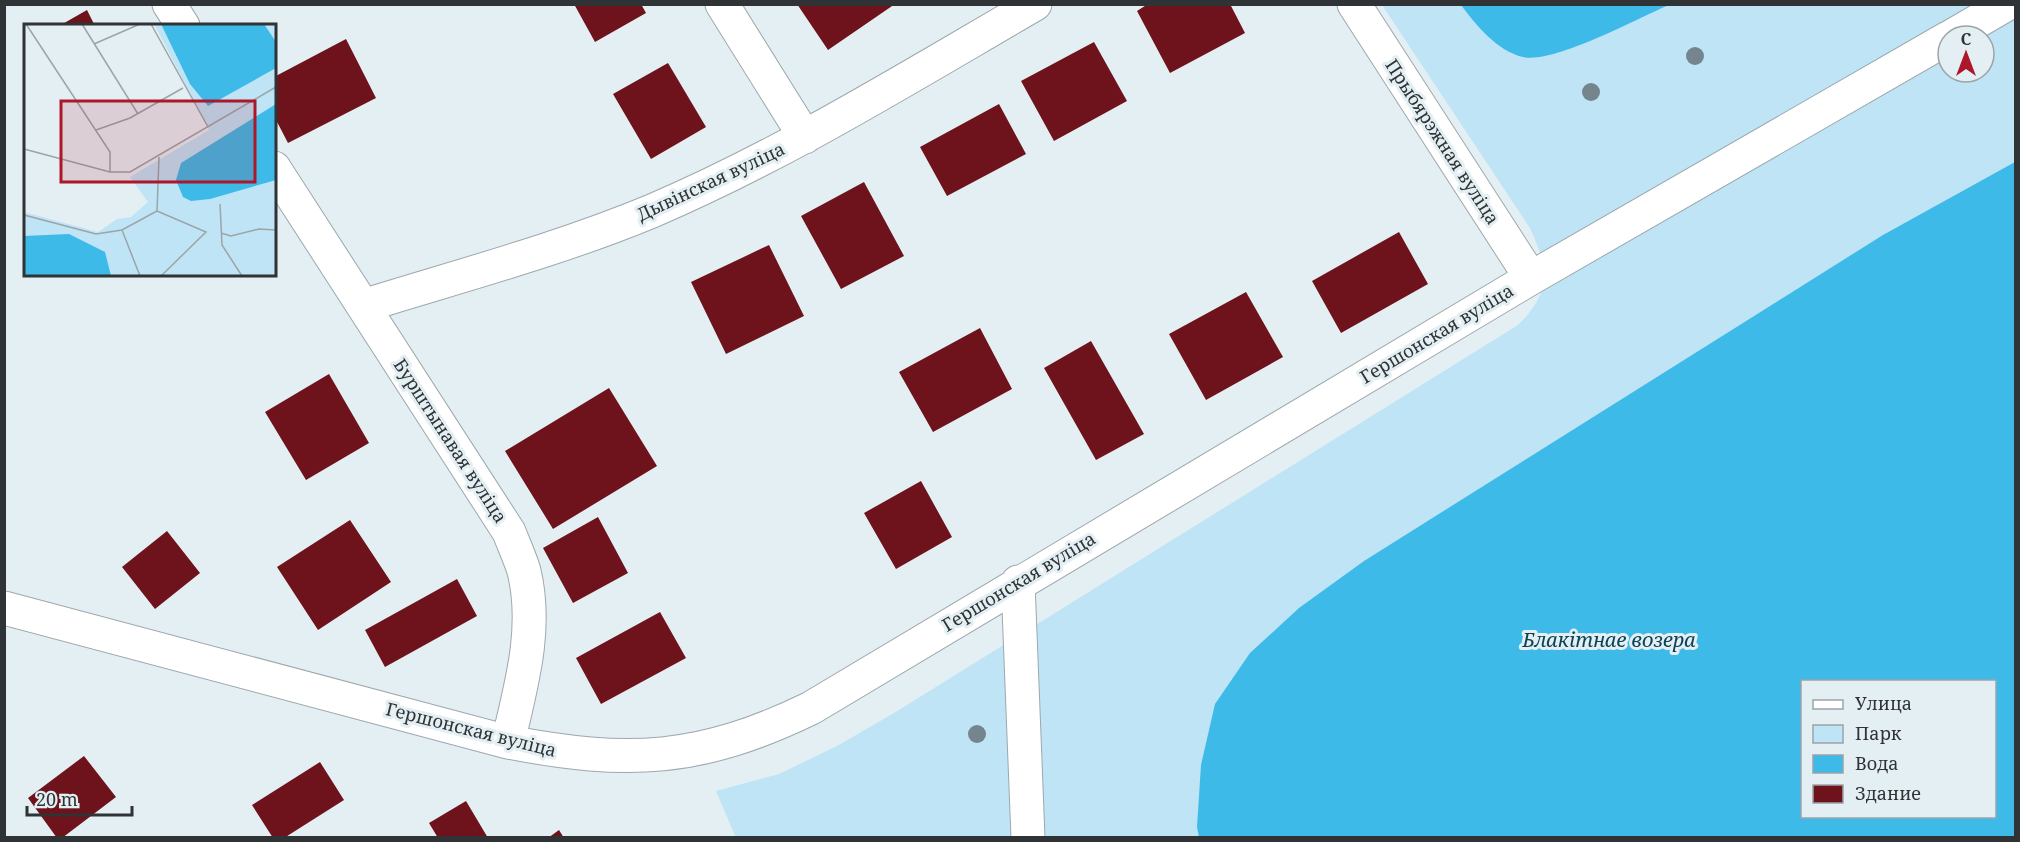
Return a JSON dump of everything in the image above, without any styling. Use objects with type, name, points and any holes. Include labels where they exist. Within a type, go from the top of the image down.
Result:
[{"type":"street","points":[[169,4],[182,24]]},
{"type":"street","points":[[722,4],[805,137]]},
{"type":"street","name":"Дывінская вуліца","points":[[363,306],[570,242],[651,211],[805,137],[1035,4]]},
{"type":"street","name":"Прыбярэжная вуліца","points":[[1354,4],[1531,278]]},
{"type":"street","points":[[1973,24],[2007,4]]},
{"type":"street","name":"Гершонская вуліца","points":[[4,608],[508,742],[558,752],[614,757],[667,755],[714,746],[753,734],[811,708],[1018,582],[1531,278],[1936,45]]},
{"type":"street","name":"Бурштынавая вуліца","points":[[276,171],[509,532],[524,570],[529,609],[529,641],[508,742]]},
{"type":"street","points":[[1018,582],[1028,837]]},
{"type":"green space","points":[[1382,5],[2015,5],[2015,837],[736,838],[716,791],[779,774],[837,746],[894,713],[1518,325],[1529,313],[1542,290],[1544,268],[1530,228]]},
{"type":"water","points":[[1461,5],[1669,5],[1575,47],[1555,54],[1523,57],[1513,54],[1496,43],[1480,29]]},
{"type":"water","name":"Блакітнае возера","points":[[2015,162],[2015,837],[1199,837],[1197,827],[1201,765],[1215,704],[1250,653],[1299,608],[1364,561],[1883,235]]},
{"type":"building","points":[[574,4],[641,4],[646,13],[595,42]]},
{"type":"building","points":[[797,4],[895,4],[828,50]]},
{"type":"building","points":[[1148,4],[1230,4],[1245,33],[1170,73],[1137,11]]},
{"type":"building","points":[[87,10],[94,24],[62,24]]},
{"type":"building","points":[[346,39],[376,98],[288,143],[276,120],[276,76]]},
{"type":"building","points":[[1094,42],[1127,101],[1054,141],[1021,81]]},
{"type":"building","points":[[668,63],[706,127],[651,159],[613,94]]},
{"type":"building","points":[[999,104],[1026,154],[947,196],[920,147]]},
{"type":"building","points":[[864,182],[904,256],[841,289],[801,216]]},
{"type":"building","points":[[1399,232],[1428,284],[1341,333],[1312,281]]},
{"type":"building","points":[[769,245],[804,316],[726,354],[691,282]]},
{"type":"building","points":[[1246,292],[1283,357],[1206,400],[1169,334]]},
{"type":"building","points":[[980,328],[1012,389],[933,432],[899,372]]},
{"type":"building","points":[[1091,341],[1144,434],[1096,460],[1044,368]]},
{"type":"building","points":[[329,374],[369,443],[306,480],[265,412]]},
{"type":"building","points":[[609,388],[657,466],[553,529],[505,451]]},
{"type":"building","points":[[921,481],[952,537],[896,569],[864,513]]},
{"type":"building","points":[[598,517],[628,573],[573,603],[543,548]]},
{"type":"building","points":[[350,520],[391,582],[318,630],[277,567]]},
{"type":"building","points":[[167,531],[200,573],[155,609],[122,567]]},
{"type":"building","points":[[457,579],[477,616],[385,667],[365,630]]},
{"type":"building","points":[[660,612],[686,658],[601,704],[576,658]]},
{"type":"building","points":[[84,756],[116,797],[62,838],[57,838],[28,798]]},
{"type":"building","points":[[320,762],[344,800],[284,838],[273,838],[252,805]]},
{"type":"building","points":[[466,801],[488,838],[438,838],[429,823]]},
{"type":"building","points":[[559,830],[564,838],[548,838]]}]
